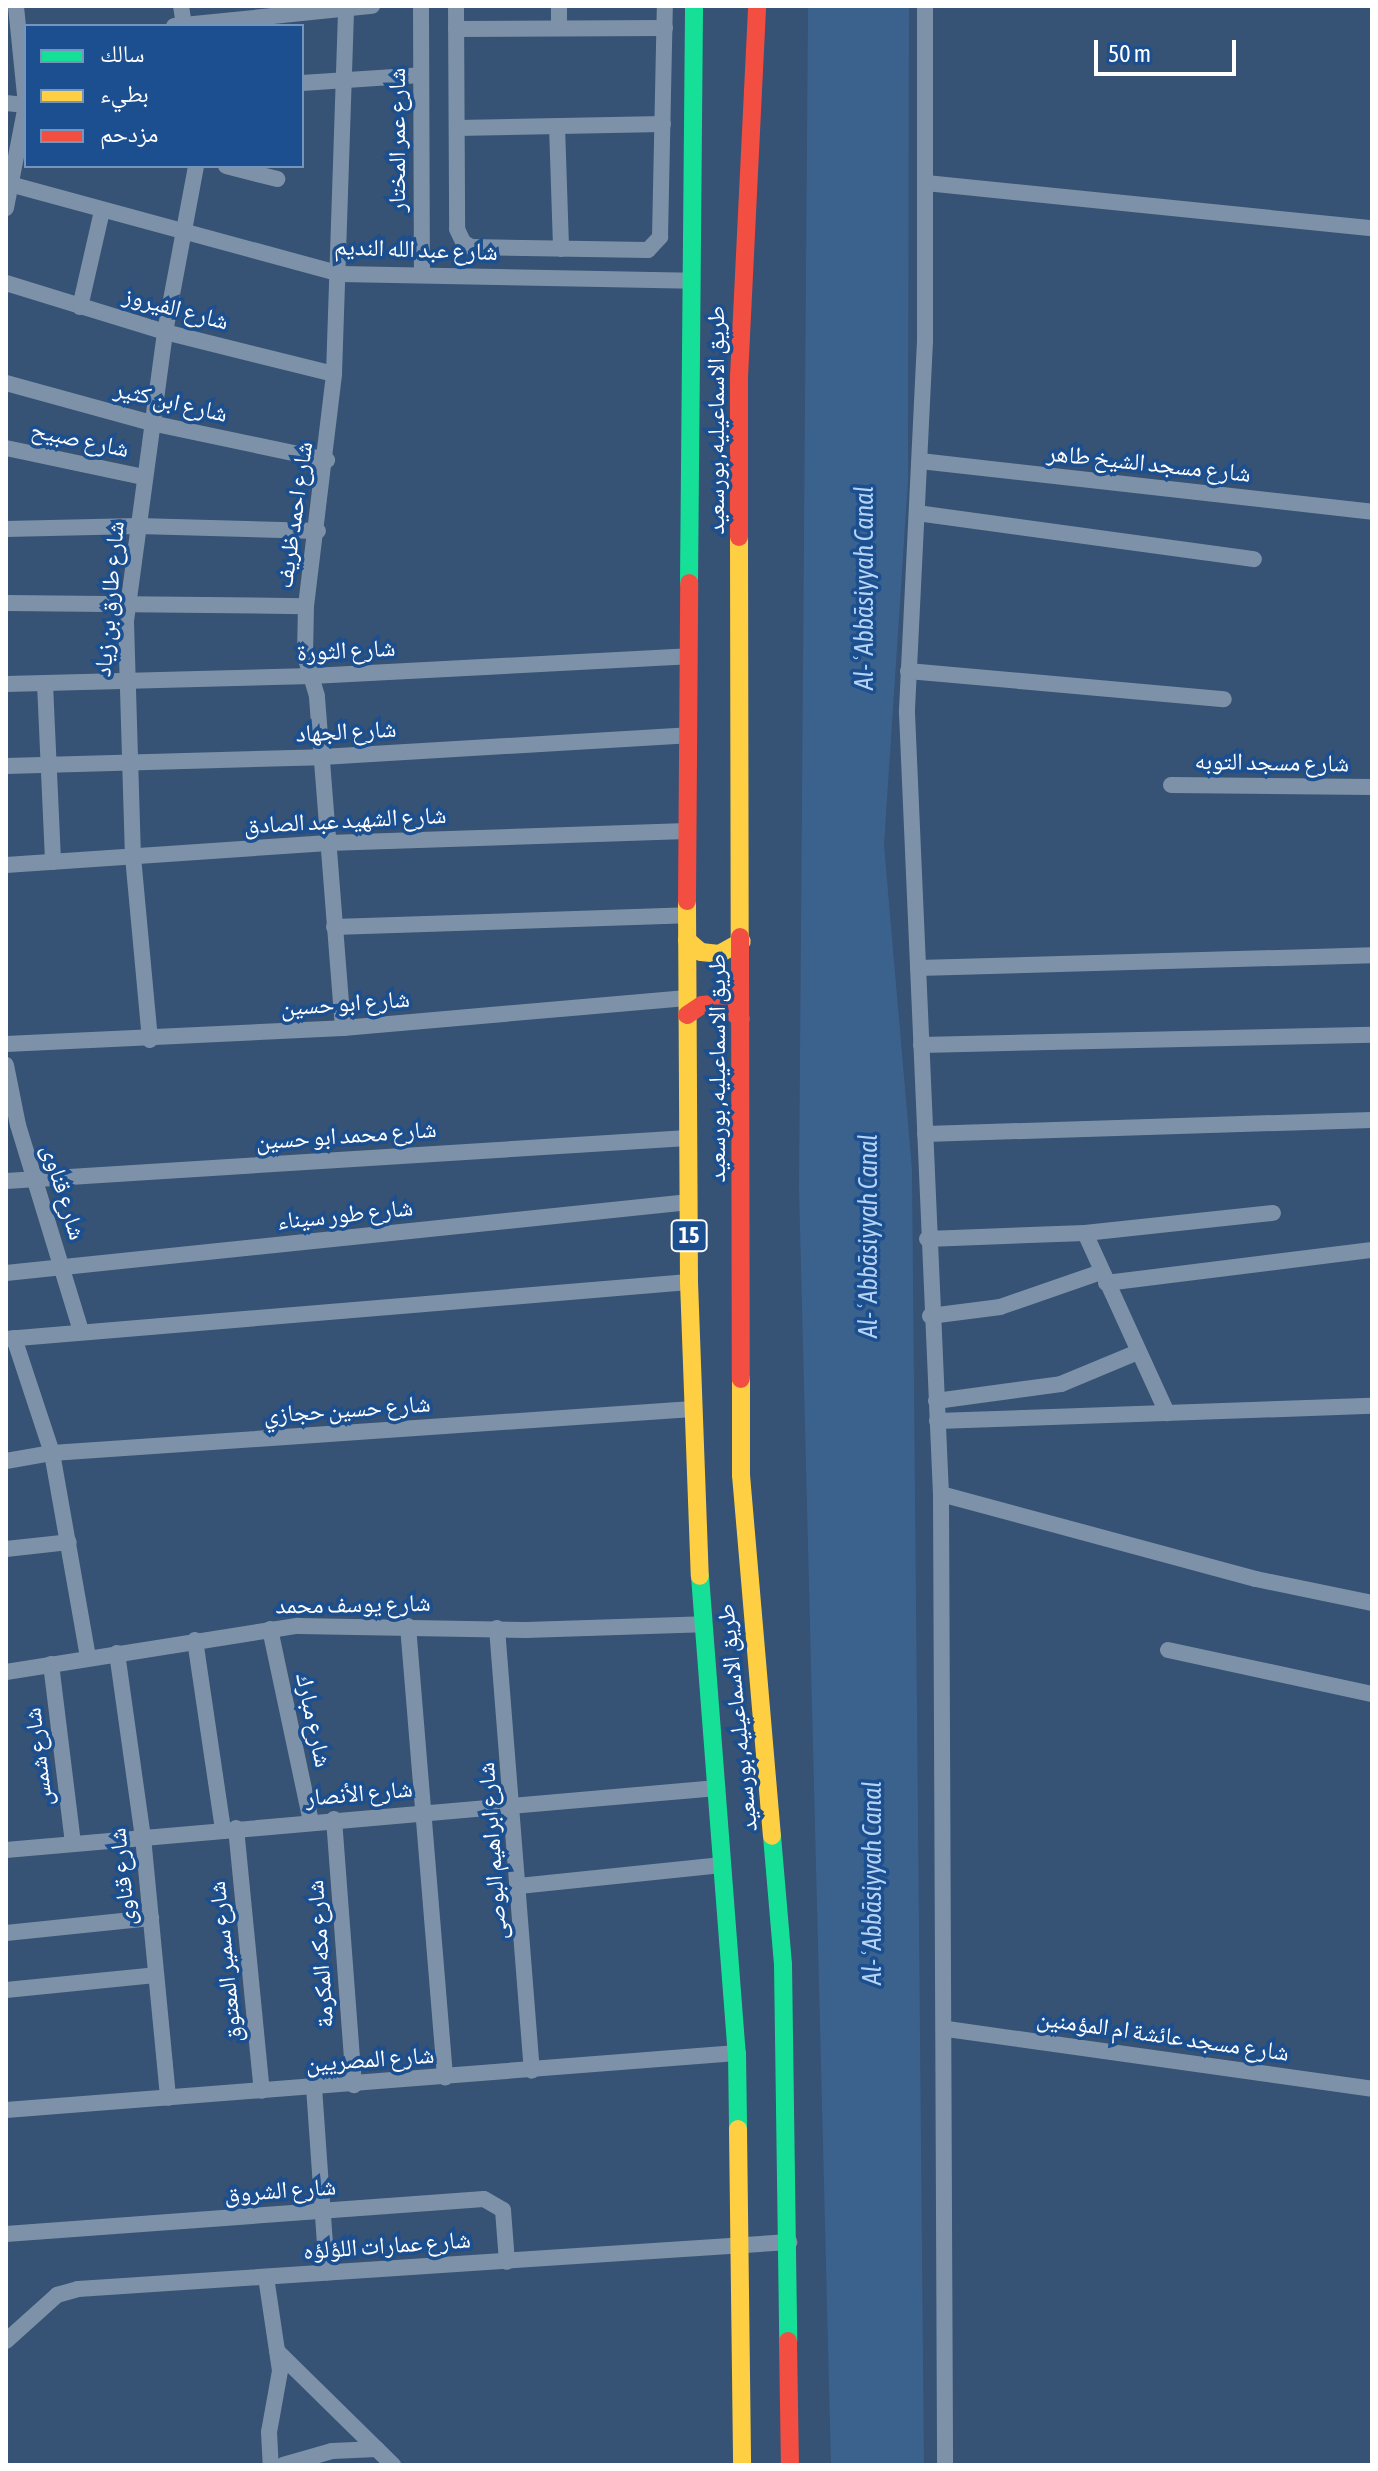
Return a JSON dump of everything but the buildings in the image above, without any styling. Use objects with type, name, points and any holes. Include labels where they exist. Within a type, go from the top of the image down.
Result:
[{"type":"highway","name":"طريق الاسماعيليه, بورسعيد","points":[[694,6],[687,831],[689,1282],[703,1624],[737,2053],[742,2465]]},
{"type":"highway","name":"طريق الاسماعيليه, بورسعيد","points":[[757,6],[739,377],[741,1475],[750,1616],[778,1881],[789,2242],[790,2465]]},
{"type":"highway","points":[[687,940],[701,952],[719,954],[742,941]]},
{"type":"highway","points":[[687,1006],[720,1003],[741,1019]]},
{"type":"street","points":[[16,6],[17,45],[24,94]]},
{"type":"street","points":[[198,24],[372,6]]},
{"type":"street","name":"شارع عمر المختار","points":[[421,6],[422,273]]},
{"type":"street","points":[[456,6],[457,229],[463,242],[471,247],[648,250],[660,237],[665,6]]},
{"type":"street","points":[[559,6],[559,27]]},
{"type":"street","points":[[925,6],[926,183],[920,461],[908,671],[930,1316],[941,1494],[947,2029],[945,2465]]},
{"type":"street","name":"شارع احمد ظريف","points":[[343,1028],[322,757],[312,676],[305,656],[306,606],[327,460],[334,374],[340,274],[346,7]]},
{"type":"street","points":[[456,29],[665,28]]},
{"type":"street","points":[[304,83],[421,75]]},
{"type":"street","points":[[6,208],[8,183],[24,116]]},
{"type":"street","points":[[457,128],[663,124]]},
{"type":"street","points":[[557,126],[561,249]]},
{"type":"street","name":"شارع طارق بن زياد","points":[[150,1040],[133,858],[128,763],[125,684],[128,600],[165,332],[196,168]]},
{"type":"street","points":[[234,168],[277,179]]},
{"type":"street","name":"شارع عبد الله النديم","points":[[8,183],[340,274],[422,273],[692,281]]},
{"type":"street","points":[[926,183],[1372,228]]},
{"type":"street","points":[[80,307],[102,211]]},
{"type":"street","name":"شارع الفيروز","points":[[6,283],[165,332],[334,374]]},
{"type":"street","name":"شارع ابن كثير","points":[[6,383],[151,423],[327,460]]},
{"type":"street","name":"شارع صبيح","points":[[6,448],[144,477]]},
{"type":"street","name":"شارع مسجد الشيخ طاهر","points":[[920,461],[1372,512]]},
{"type":"street","points":[[917,513],[1254,559]]},
{"type":"street","points":[[6,529],[138,526],[318,531]]},
{"type":"street","points":[[6,603],[128,600],[306,606]]},
{"type":"street","name":"شارع الثورة","points":[[6,684],[125,684],[688,656]]},
{"type":"street","points":[[908,671],[1224,699]]},
{"type":"street","points":[[45,684],[53,862]]},
{"type":"street","name":"شارع الجهاد","points":[[6,766],[322,757],[688,735]]},
{"type":"street","name":"شارع مسجد التوبه","points":[[1171,785],[1372,787]]},
{"type":"street","name":"شارع الشهيد عبد الصادق","points":[[6,865],[328,843],[687,831]]},
{"type":"street","points":[[334,927],[687,915]]},
{"type":"street","points":[[918,968],[1372,955]]},
{"type":"street","name":"شارع ابو حسين","points":[[6,1044],[150,1040],[687,1006]]},
{"type":"street","points":[[921,1045],[1372,1035]]},
{"type":"street","name":"شارع قناوى","points":[[6,1065],[12,1126],[34,1179],[81,1331]]},
{"type":"street","points":[[925,1134],[1372,1120]]},
{"type":"street","name":"شارع محمد ابو حسين","points":[[6,1181],[688,1138]]},
{"type":"street","name":"شارع طور سيناء","points":[[6,1273],[689,1202]]},
{"type":"street","points":[[927,1239],[1085,1233],[1273,1213]]},
{"type":"street","points":[[1085,1233],[1167,1413]]},
{"type":"street","points":[[930,1316],[1000,1307],[1104,1278],[1372,1250]]},
{"type":"street","points":[[88,1658],[52,1453],[10,1339],[689,1282]]},
{"type":"street","points":[[936,1401],[1061,1384],[1138,1352]]},
{"type":"street","points":[[937,1421],[1372,1406]]},
{"type":"street","name":"شارع حسين حجازي","points":[[6,1461],[52,1453],[692,1409]]},
{"type":"street","points":[[941,1494],[1256,1579],[1372,1603]]},
{"type":"street","points":[[6,1549],[69,1542]]},
{"type":"street","name":"شارع يوسف محمد","points":[[6,1672],[270,1629],[703,1624]]},
{"type":"street","points":[[408,1626],[445,2077]]},
{"type":"street","name":"شارع ابراهيم البوصى","points":[[497,1628],[514,1804],[532,2071]]},
{"type":"street","name":"شارع مبارك","points":[[270,1629],[311,1822]]},
{"type":"street","name":"شارع سمير المعتوق","points":[[195,1640],[229,1829],[262,2091]]},
{"type":"street","points":[[1168,1650],[1372,1694]]},
{"type":"street","name":"شارع قناوى","points":[[117,1653],[143,1837],[168,2098]]},
{"type":"street","name":"شارع شمس","points":[[51,1664],[73,1844]]},
{"type":"street","name":"شارع الأنصار","points":[[6,1850],[423,1811],[717,1788]]},
{"type":"street","name":"شارع مكه المكرمة","points":[[334,1819],[354,2085]]},
{"type":"street","points":[[519,1886],[722,1865]]},
{"type":"street","points":[[6,1933],[151,1918]]},
{"type":"street","points":[[6,1990],[155,1975]]},
{"type":"street","name":"شارع مسجد عائشة ام المؤمنين","points":[[947,2029],[1372,2089]]},
{"type":"street","name":"شارع المصريين","points":[[6,2110],[737,2053]]},
{"type":"street","points":[[314,2087],[327,2273]]},
{"type":"street","name":"شارع الشروق","points":[[6,2234],[492,2201],[503,2210],[507,2262]]},
{"type":"street","name":"شارع عمارات اللؤلؤه","points":[[6,2341],[66,2291],[789,2242]]},
{"type":"street","points":[[266,2277],[277,2351],[279,2390],[269,2432],[271,2465]]},
{"type":"street","points":[[277,2351],[393,2465]]},
{"type":"street","points":[[283,2465],[332,2451],[377,2449]]},
{"type":"water","name":"Al-ʿAbbāsiyyah Canal","points":[[808,6],[909,6],[908,481],[884,845],[912,1169],[924,2465],[831,2465],[799,1188]]},
{"type":"traffic: fast","points":[[689,583],[694,6]]},
{"type":"traffic: fast","points":[[700,1576],[737,2053],[738,2129]]},
{"type":"traffic: fast","points":[[772,1836],[783,1964],[788,2341]]},
{"type":"traffic: slow","points":[[739,537],[740,937]]},
{"type":"traffic: slow","points":[[687,901],[689,1282],[700,1576]]},
{"type":"traffic: slow","points":[[687,940],[701,952],[719,954],[742,941]]},
{"type":"traffic: slow","points":[[741,1379],[741,1475],[772,1836]]},
{"type":"traffic: slow","points":[[738,2129],[742,2465]]},
{"type":"traffic: jam","points":[[739,537],[739,377],[757,6]]},
{"type":"traffic: jam","points":[[687,901],[689,583]]},
{"type":"traffic: jam","points":[[740,937],[741,1379]]},
{"type":"traffic: jam","points":[[687,1015],[702,1005],[720,1003],[741,1019]]},
{"type":"traffic: jam","points":[[788,2341],[790,2465]]}]
